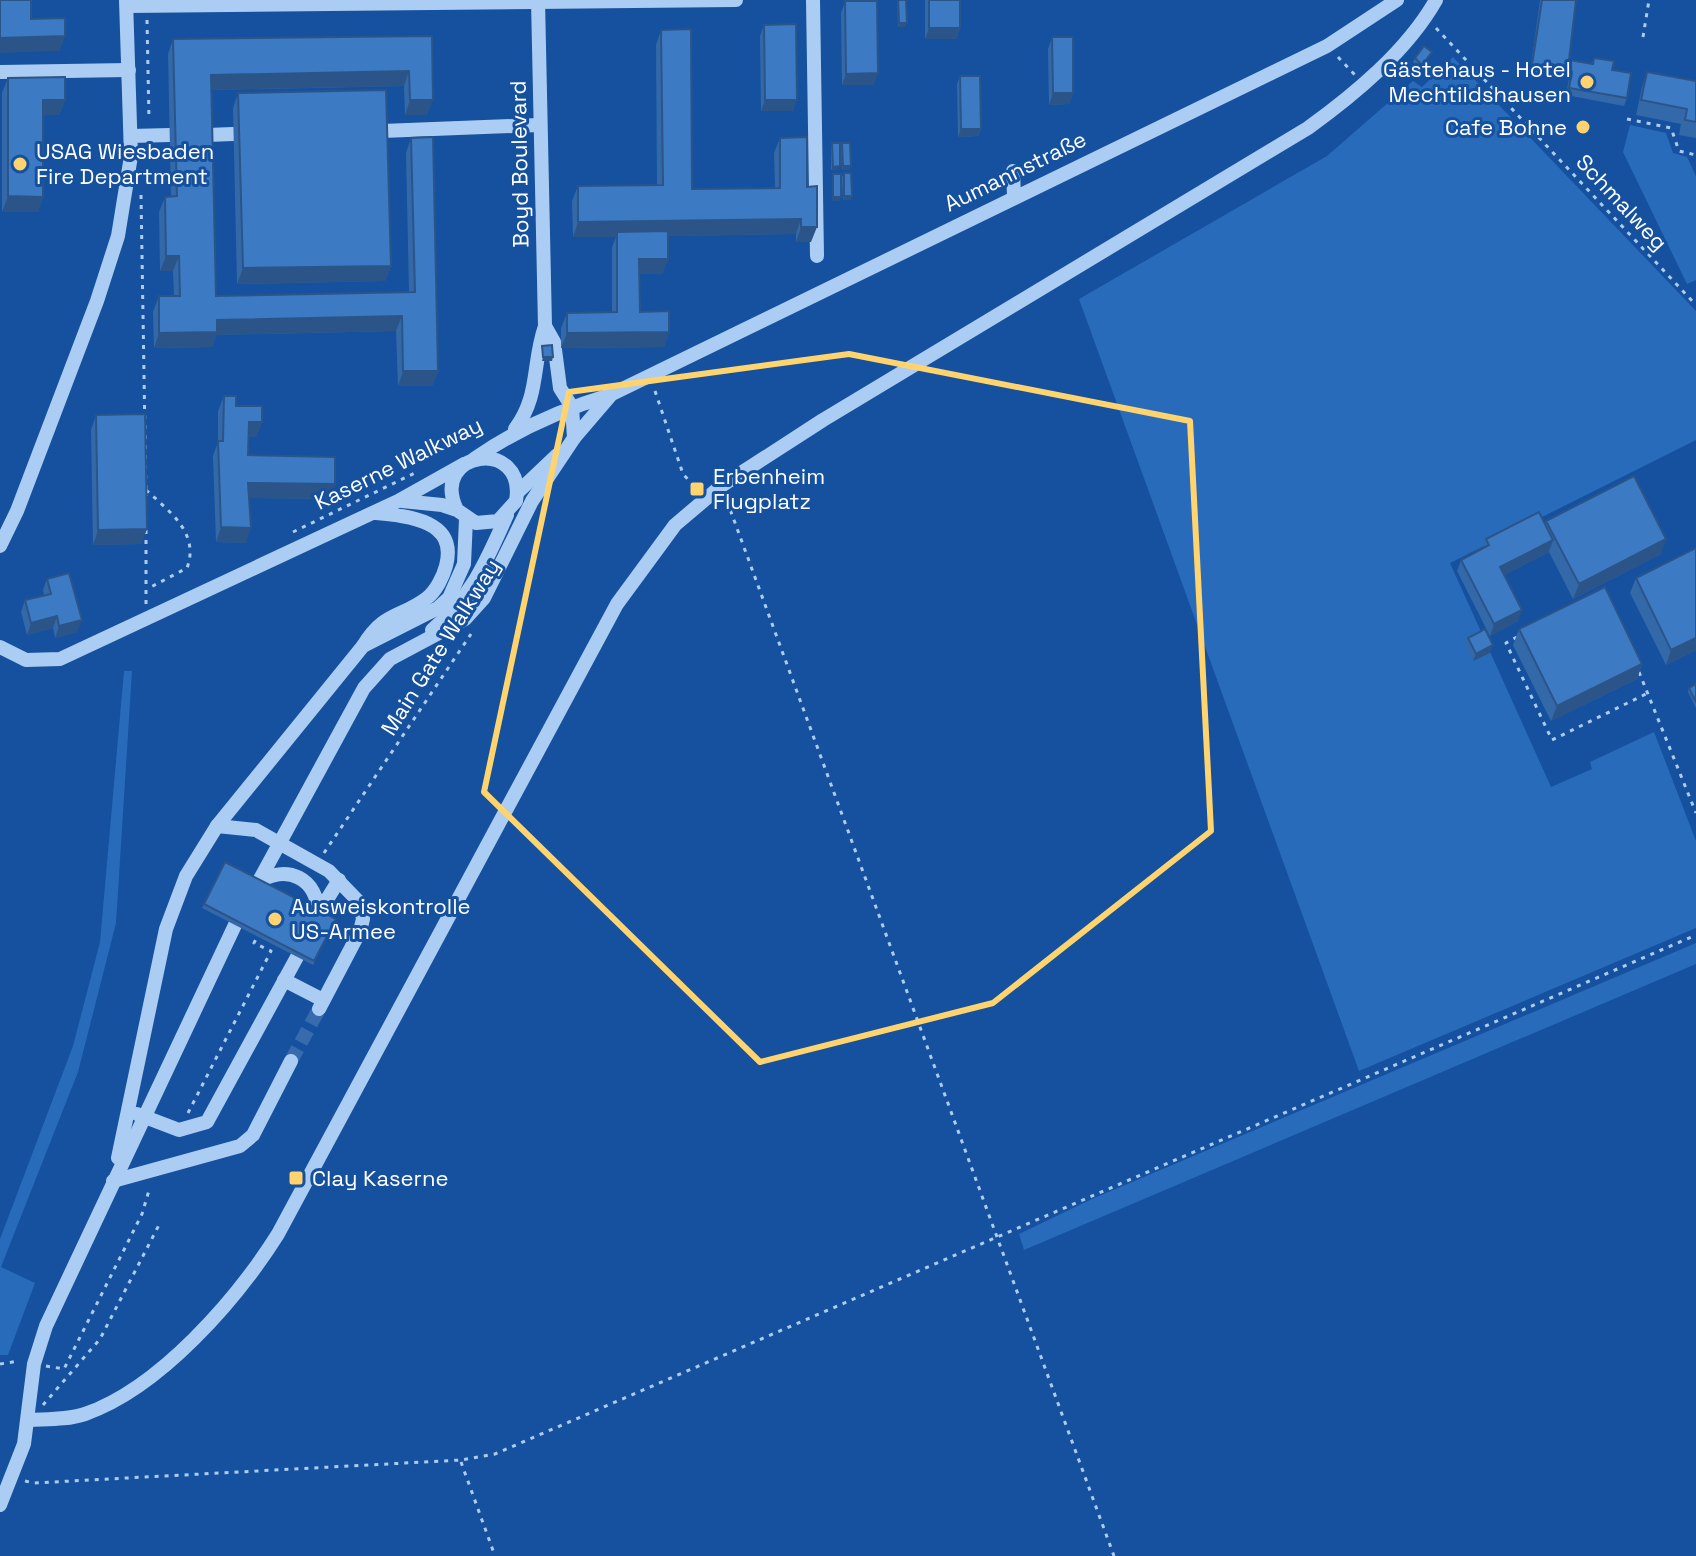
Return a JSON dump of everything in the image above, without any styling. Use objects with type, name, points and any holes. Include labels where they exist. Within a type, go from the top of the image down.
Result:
[{"type":"street","points":[[0,546],[22,499],[118,236],[131,156],[126,3],[147,6],[736,0]]},
{"type":"street","points":[[813,0],[817,256]]},
{"type":"street","name":"Aumannstraße","points":[[0,647],[26,660],[60,659],[398,501],[469,462],[512,433],[572,407],[610,395],[1327,46],[1380,5],[1397,0]]},
{"type":"street","points":[[29,1420],[66,1418],[105,1405],[150,1376],[212,1323],[248,1281],[278,1234],[617,604],[675,525],[721,486],[823,420],[1308,128],[1364,84],[1426,17],[1436,0]]},
{"type":"street","name":"Boyd Boulevard","points":[[512,433],[529,411],[539,343],[545,326],[538,1]]},
{"type":"street","points":[[0,72],[129,70]]},
{"type":"street","points":[[382,131],[539,125]]},
{"type":"street","points":[[207,135],[233,134]]},
{"type":"street","points":[[131,136],[170,135]]},
{"type":"street","points":[[1013,171],[1014,196]]},
{"type":"street","name":"Boyd Boulevard","points":[[545,326],[554,342],[560,388],[572,407],[574,438]]},
{"type":"street","points":[[416,643],[459,607],[475,583],[518,492],[574,438],[610,395]]},
{"type":"street","points":[[0,1505],[13,1478],[29,1420],[34,1364],[60,1293],[279,842],[364,688],[390,659],[465,619],[484,598],[532,501],[574,438]]},
{"type":"street","points":[[363,646],[427,614],[449,598],[464,564],[462,514],[451,491],[453,481],[469,462],[485,458],[505,465],[516,482],[518,492]]},
{"type":"street","points":[[398,501],[423,501],[487,524],[507,515]]},
{"type":"street","points":[[113,1181],[166,929],[186,876],[217,826],[363,646],[373,629],[394,613],[425,600],[444,574],[449,556],[446,540],[426,521],[374,513]]},
{"type":"street","points":[[217,826],[241,826],[279,842],[339,880],[360,903],[363,919],[360,931],[321,1005],[284,980]]},
{"type":"street","points":[[257,883],[276,873],[301,878],[315,891],[318,915],[339,880]]},
{"type":"street","points":[[128,1109],[179,1130],[207,1122],[297,957]]},
{"type":"street","points":[[113,1181],[240,1146],[253,1135],[291,1061]]},
{"type":"path","points":[[1643,37],[1649,0]]},
{"type":"path","points":[[147,6],[148,135]]},
{"type":"path","name":"Schmalweg","points":[[1426,17],[1696,305]]},
{"type":"path","points":[[1327,46],[1364,84]]},
{"type":"path","points":[[1627,119],[1671,128],[1679,151],[1696,155]]},
{"type":"path","points":[[141,189],[146,506]]},
{"type":"path","points":[[649,376],[683,474],[697,489]]},
{"type":"path","name":"Kaserne Walkway","points":[[292,533],[428,466]]},
{"type":"path","points":[[721,486],[1114,1556]]},
{"type":"path","points":[[146,490],[184,526],[190,543],[187,568],[146,589]]},
{"type":"path","points":[[146,520],[146,604],[159,598]]},
{"type":"path","name":"Main Gate Walkway","points":[[315,863],[340,835],[473,630]]},
{"type":"path","points":[[1519,636],[1506,643],[1552,740],[1648,693]]},
{"type":"path","points":[[1635,665],[1696,813]]},
{"type":"path","points":[[13,1478],[34,1483],[461,1460],[495,1454],[1696,935]]},
{"type":"path","points":[[29,1420],[100,1339],[160,1223]]},
{"type":"path","points":[[0,1364],[10,1360],[34,1364]]},
{"type":"path","points":[[461,1460],[495,1556]]},
{"type":"highlighted area","points":[[849,354],[1190,421],[1211,831],[993,1003],[760,1062],[484,792],[569,392]]},
{"type":"shaded area","points":[[1453,57],[1696,311],[1696,440],[1450,563],[1551,787],[1592,769],[1590,762],[1654,732],[1696,841],[1696,928],[1359,1071],[1079,299],[1327,156],[1413,81],[1422,87]]},
{"type":"shaded area","points":[[1630,125],[1666,133],[1673,153],[1687,157],[1696,176],[1696,280],[1687,284],[1623,152]]},
{"type":"shaded area","points":[[124,671],[132,671],[116,923],[78,1072],[1,1267],[35,1283],[8,1355],[0,1355],[0,1239],[73,1046],[100,942]]},
{"type":"shaded area","points":[[1696,943],[1696,964],[1024,1250],[1019,1234],[1092,1199]]},
{"type":"building","points":[[0,0],[31,0],[31,19],[65,18],[65,36],[0,38]]},
{"type":"building","points":[[898,0],[906,0],[907,23],[899,23]]},
{"type":"building","points":[[929,0],[960,0],[960,28],[929,28]]},
{"type":"building","points":[[1542,0],[1576,0],[1569,60],[1593,64],[1594,58],[1614,61],[1612,70],[1631,73],[1627,98],[1569,88],[1572,72],[1532,65]]},
{"type":"building","points":[[845,1],[877,1],[878,73],[846,74]]},
{"type":"building","points":[[796,24],[797,100],[765,100],[764,25]]},
{"type":"building","points":[[691,29],[692,189],[780,188],[780,138],[807,137],[807,187],[817,186],[817,227],[801,227],[801,219],[578,222],[578,186],[663,185],[661,30]]},
{"type":"building","points":[[432,36],[433,100],[410,100],[409,71],[211,75],[216,296],[415,292],[411,138],[433,137],[438,371],[403,371],[402,316],[217,320],[217,332],[159,333],[159,296],[180,296],[179,256],[166,256],[165,197],[177,196],[173,39]]},
{"type":"building","points":[[1052,37],[1073,37],[1073,93],[1053,93]]},
{"type":"building","points":[[1424,46],[1432,52],[1422,65],[1415,58]]},
{"type":"building","points":[[1647,72],[1696,81],[1696,122],[1685,120],[1687,109],[1641,100]]},
{"type":"building","points":[[960,76],[980,76],[981,129],[961,129]]},
{"type":"building","name":"USAG Wiesbaden Fire Department","points":[[65,77],[65,100],[43,100],[43,197],[8,196],[8,78]]},
{"type":"building","points":[[386,90],[391,266],[243,268],[238,93]]},
{"type":"building","points":[[832,143],[840,143],[840,166],[833,167]]},
{"type":"building","points":[[842,143],[850,143],[851,166],[843,166]]},
{"type":"building","points":[[844,173],[851,173],[852,196],[844,196]]},
{"type":"building","points":[[833,174],[841,174],[841,197],[833,197]]},
{"type":"building","points":[[668,231],[668,259],[639,259],[640,312],[669,311],[669,332],[567,333],[567,313],[617,312],[617,232]]},
{"type":"building","points":[[552,345],[553,357],[543,357],[542,346]]},
{"type":"building","points":[[224,396],[236,396],[236,406],[262,406],[262,422],[249,422],[248,455],[335,457],[335,484],[248,483],[251,528],[221,527],[218,441],[223,441]]},
{"type":"building","points":[[145,414],[147,529],[98,530],[96,415]]},
{"type":"building","points":[[1634,476],[1666,539],[1579,584],[1546,521]]},
{"type":"building","points":[[1539,512],[1553,540],[1500,567],[1522,610],[1494,624],[1461,560],[1489,545],[1486,539]]},
{"type":"building","points":[[1696,548],[1696,638],[1671,650],[1636,578]]},
{"type":"building","points":[[69,573],[82,620],[59,626],[57,616],[31,623],[25,600],[51,594],[47,579]]},
{"type":"building","points":[[1605,587],[1642,664],[1557,706],[1519,629]]},
{"type":"building","points":[[1485,629],[1493,645],[1476,654],[1468,638]]},
{"type":"building","points":[[1696,684],[1696,702],[1689,688]]},
{"type":"building","name":"Ausweiskontrolle US-Armee","points":[[225,862],[336,919],[314,961],[204,904]]},
{"type":"tunnel","points":[[291,1061],[319,1009]]},
{"type":"place","name":"Gästehaus - Hotel Mechtildshausen","points":[[1587,82]]},
{"type":"place","name":"Cafe Bohne","points":[[1583,127]]},
{"type":"place","name":"USAG Wiesbaden Fire Department","points":[[20,164]]},
{"type":"place","name":"Erbenheim Flugplatz","points":[[697,489]]},
{"type":"place","name":"Ausweiskontrolle US-Armee","points":[[275,919]]},
{"type":"place","name":"Clay Kaserne","points":[[296,1178]]}]
